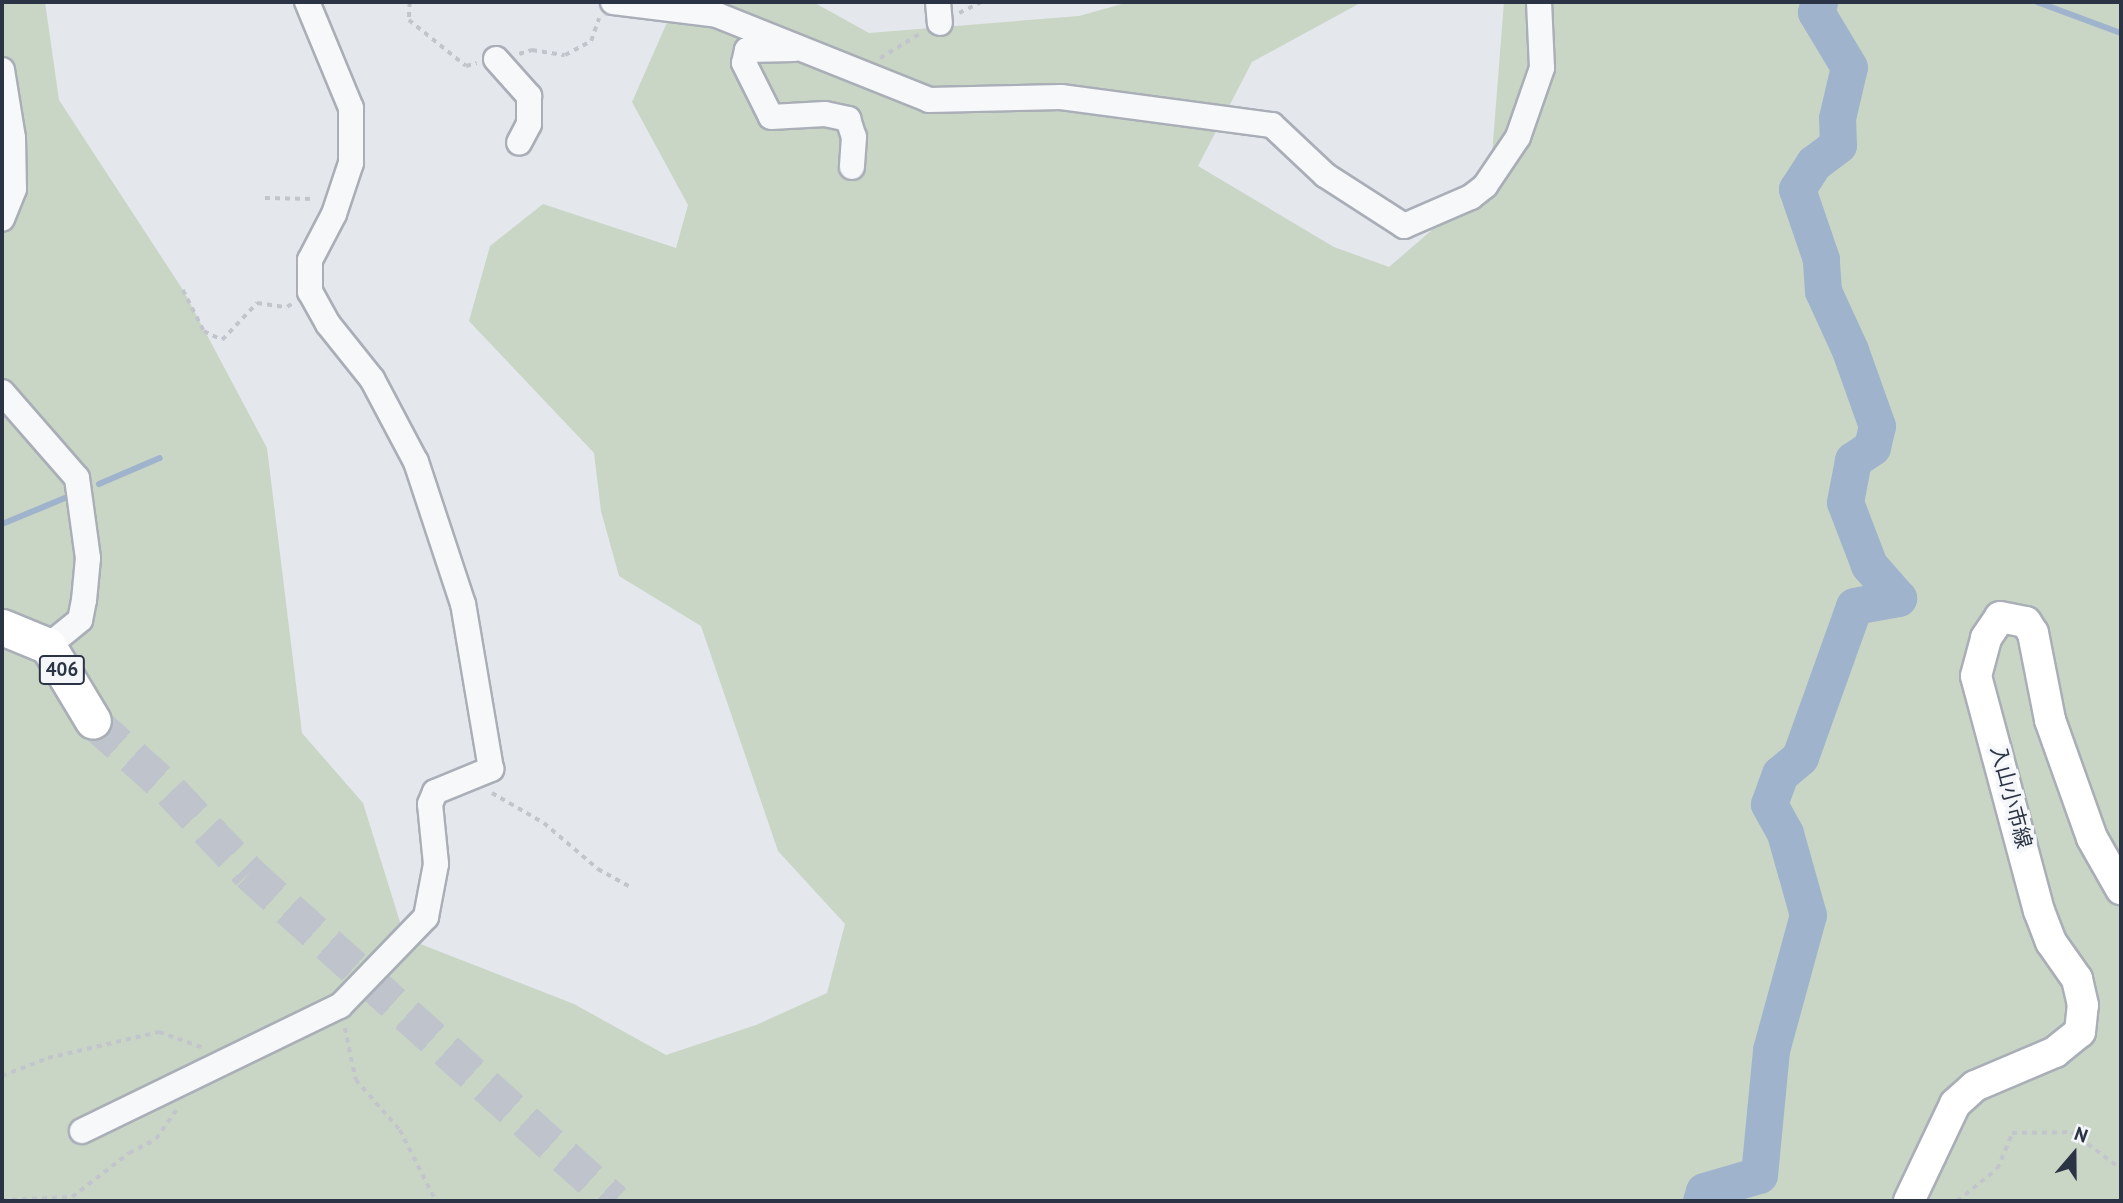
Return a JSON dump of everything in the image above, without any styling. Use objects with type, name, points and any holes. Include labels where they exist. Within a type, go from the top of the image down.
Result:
[{"type":"highway","name":"406","points":[[23,635],[93,721]]},
{"type":"main road","name":"入山小市線","points":[[1909,1201],[1955,1104],[1975,1086],[2056,1052],[2080,1032],[2083,1005],[2077,979],[2051,942],[2039,911],[2028,855],[1976,676],[1986,638],[2000,617],[2026,622],[2033,633],[2050,720],[2092,838],[2121,889]]},
{"type":"street","points":[[82,1131],[340,1006],[426,917],[436,864],[430,804],[435,792],[470,780],[491,769],[463,604],[440,529],[393,413],[310,292],[310,260],[328,224],[351,163],[351,108],[307,2]]},
{"type":"street","points":[[613,2],[717,15],[808,49],[929,100],[1061,97],[1272,125],[1325,175],[1404,226],[1471,197],[1485,186],[1518,137],[1542,68],[1539,2]]},
{"type":"street","points":[[808,49],[747,50],[744,63],[771,117],[825,114],[848,119],[854,137],[852,167]]},
{"type":"street","points":[[496,59],[529,96],[529,124],[519,143]]},
{"type":"street","points":[[2,70],[13,138],[14,188],[2,219]]},
{"type":"street","points":[[2,392],[77,478],[88,558],[80,620],[23,635]]},
{"type":"path","points":[[265,198],[325,200],[328,224]]},
{"type":"path","points":[[183,290],[204,331],[222,340],[257,303],[287,307],[310,292]]},
{"type":"path","points":[[470,780],[544,823],[598,869],[631,887]]},
{"type":"path","points":[[340,1006],[356,1080],[400,1130],[436,1201]]},
{"type":"path","points":[[2,1076],[48,1058],[159,1032],[232,1058]]},
{"type":"path","points":[[2,1200],[72,1197],[129,1153],[156,1139],[179,1106],[187,1079]]},
{"type":"path","points":[[1957,1201],[1997,1169],[2012,1133],[2072,1132],[2121,1169]]},
{"type":"green space","points":[[2,2],[45,2],[59,100],[183,290],[267,448],[302,733],[363,803],[405,938],[574,1004],[666,1055],[756,1025],[827,993],[845,924],[778,851],[701,626],[619,576],[601,511],[594,453],[469,321],[490,246],[543,204],[676,248],[688,205],[632,102],[676,2],[813,2],[869,33],[1079,16],[1129,2],[1362,2],[1252,62],[1198,166],[1334,247],[1389,267],[1490,180],[1504,2],[2121,2],[2121,1201],[2,1201]]},
{"type":"waterway","points":[[1701,1201],[1704,1191],[1759,1175],[1771,1050],[1808,915],[1785,833],[1769,804],[1780,774],[1800,757],[1854,606],[1898,598],[1869,565],[1845,502],[1853,460],[1872,447],[1877,426],[1850,350],[1823,291],[1821,259],[1797,189],[1814,163],[1838,145],[1837,118],[1849,67],[1816,12],[1819,2]]},
{"type":"waterway","points":[[2037,2],[2121,33]]},
{"type":"waterway","points":[[99,484],[160,458]]},
{"type":"waterway","points":[[2,524],[65,498]]},
{"type":"tunnel","points":[[93,721],[171,791],[249,873],[614,1201]]}]
